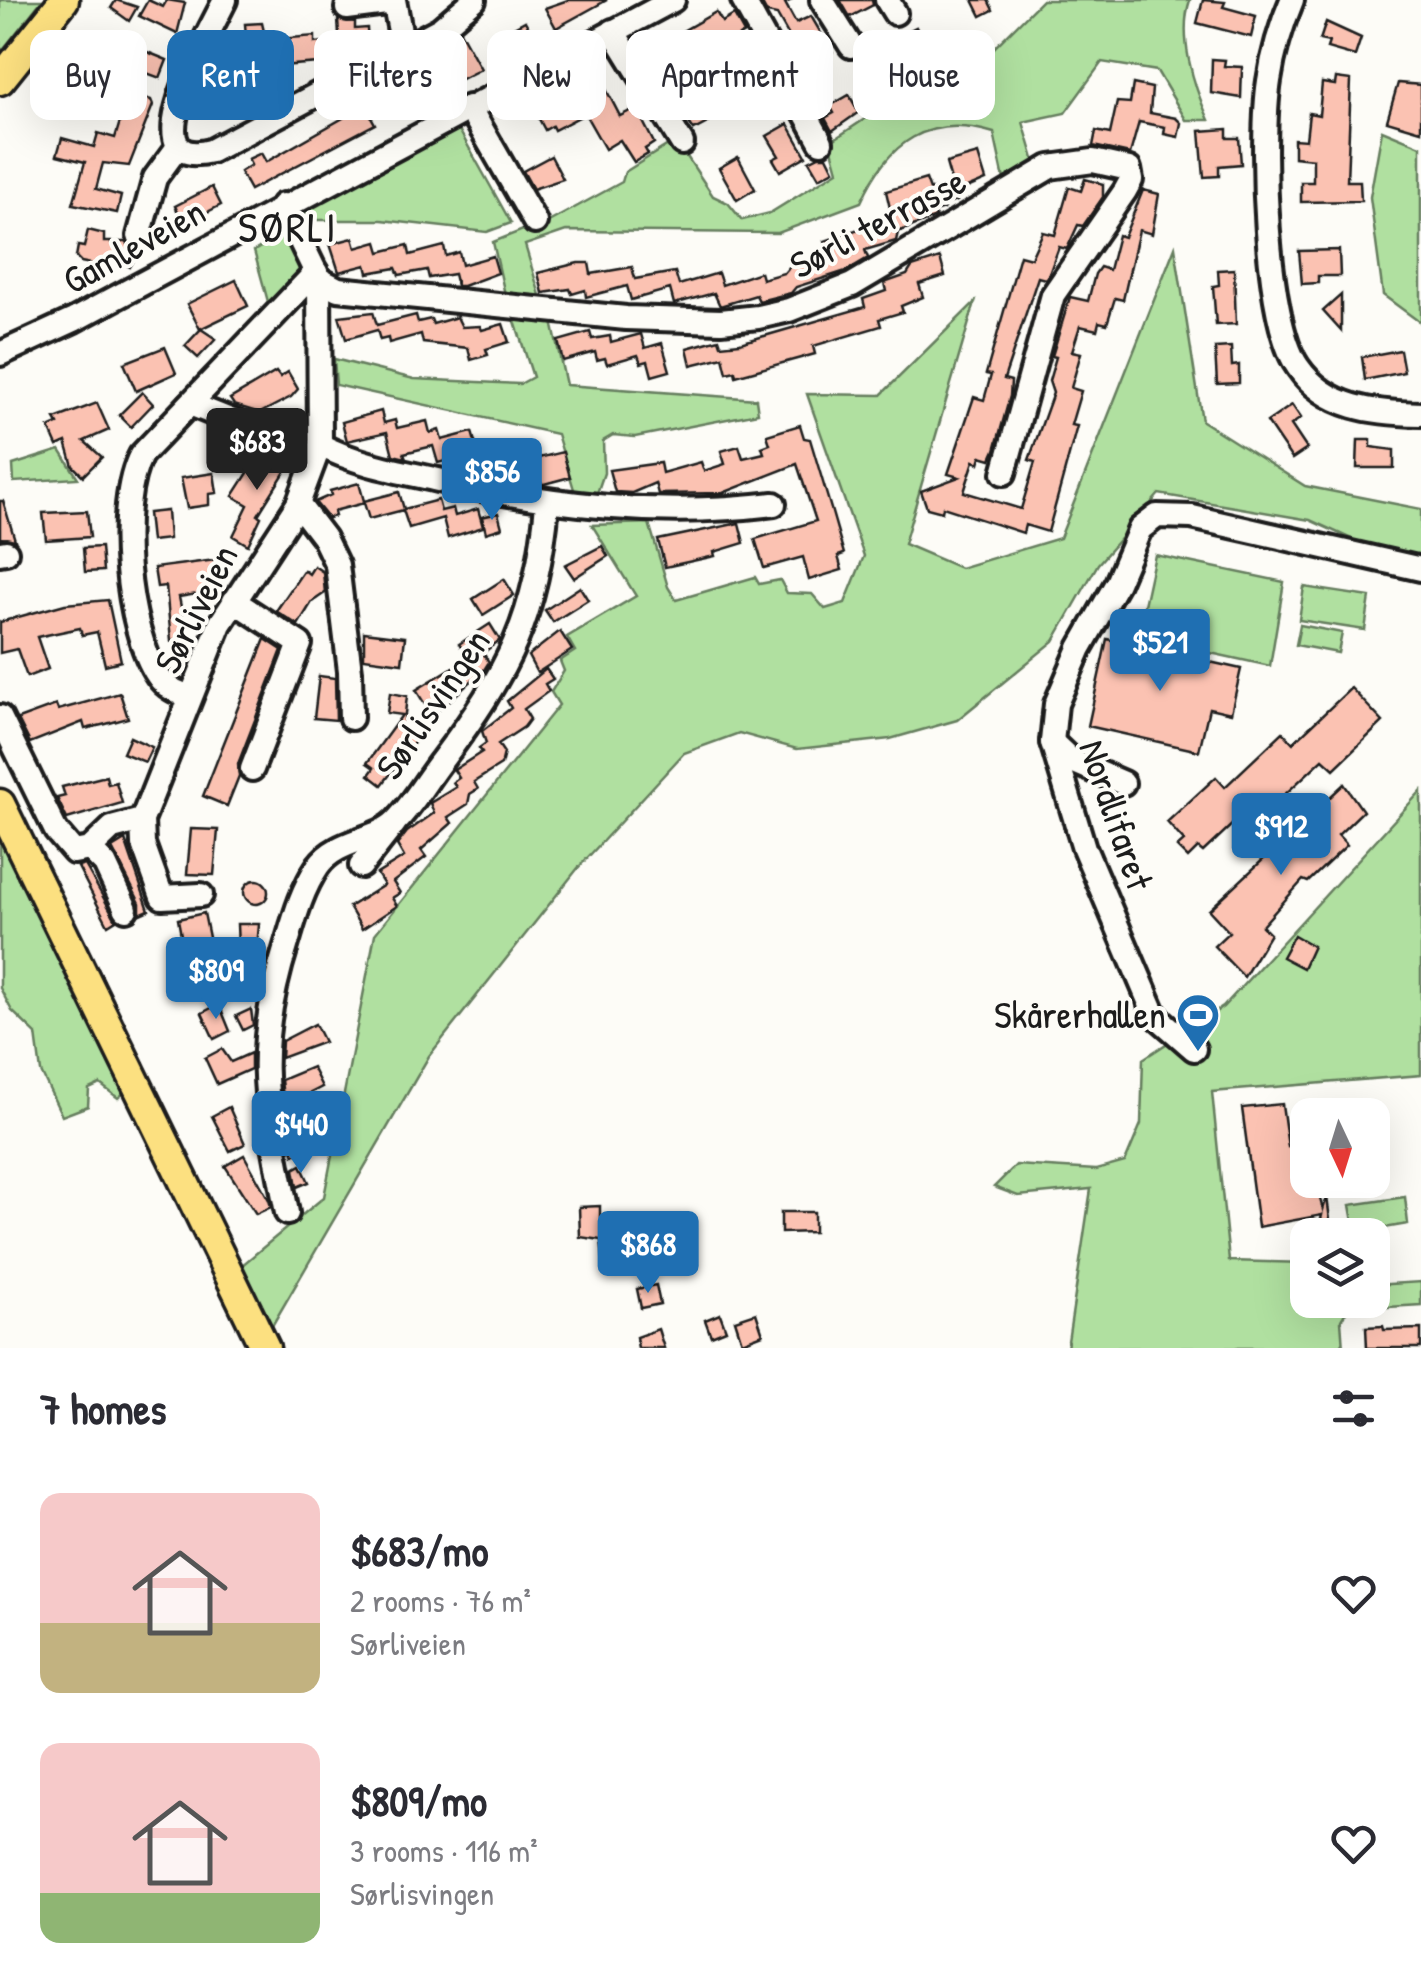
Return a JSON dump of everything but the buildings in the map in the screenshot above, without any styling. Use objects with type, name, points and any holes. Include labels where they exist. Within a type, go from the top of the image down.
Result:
[{"type":"main road","points":[[0,80],[64,0]]},
{"type":"main road","points":[[0,804],[265,1348]]},
{"type":"street","points":[[225,0],[174,112],[172,137],[177,148],[188,154],[211,151],[314,96]]},
{"type":"street","points":[[436,30],[474,0]]},
{"type":"street","name":"Gamleveien","points":[[0,354],[74,320],[613,31],[643,7],[672,0]]},
{"type":"street","points":[[742,0],[821,142]]},
{"type":"street","points":[[822,0],[850,46]]},
{"type":"street","points":[[1292,0],[1274,54],[1266,112],[1272,258],[1284,338],[1298,368],[1342,404],[1380,413],[1421,414]]},
{"type":"street","points":[[347,8],[394,1],[400,30]]},
{"type":"street","points":[[613,31],[682,143]]},
{"type":"street","points":[[469,107],[534,222]]},
{"type":"street","points":[[139,236],[155,178],[177,148]]},
{"type":"street","name":"Sørli terrasse","points":[[317,276],[338,288],[608,316],[721,321],[789,310],[852,285],[1050,167],[1093,161],[1129,169],[1131,180],[1125,191],[1046,310],[1004,473]]},
{"type":"street","name":"Sørliveien","points":[[142,820],[190,697],[234,601],[298,504],[320,445],[317,276],[283,205]]},
{"type":"street","points":[[190,697],[172,690],[150,662],[133,590],[124,521],[131,474],[141,455],[317,276]]},
{"type":"street","points":[[190,404],[244,426],[277,431]]},
{"type":"street","points":[[320,445],[372,464],[547,504],[671,512],[774,504]]},
{"type":"street","points":[[298,504],[324,538],[337,565],[350,671],[350,718]]},
{"type":"street","name":"Sørlisvingen","points":[[362,866],[494,690],[516,648],[533,593],[547,504]]},
{"type":"street","name":"Nordlifaret","points":[[1194,1049],[1159,1024],[1084,848],[1052,742],[1060,690],[1148,519],[1174,514],[1192,517],[1421,569]]},
{"type":"street","points":[[234,601],[300,644],[252,769]]},
{"type":"street","points":[[0,717],[56,831],[74,852],[90,849],[112,828],[142,820],[142,844],[162,897],[201,895]]},
{"type":"street","points":[[1052,742],[1072,761],[1122,783]]},
{"type":"street","name":"Sørlisvingen","points":[[287,1213],[265,1099],[262,1056],[273,987],[303,890],[321,861],[351,841],[394,824]]},
{"type":"street","points":[[90,849],[105,864],[126,910]]},
{"type":"green space","points":[[0,0],[42,0],[0,53]]},
{"type":"green space","points":[[1042,0],[1190,0],[1186,29],[1189,60],[1209,120],[1186,120],[1157,71],[1102,62],[1065,113],[1023,122],[1037,169],[1005,184],[994,133],[949,127],[930,130],[913,138],[884,163],[861,202],[778,233],[566,231],[525,245],[542,302],[506,299],[493,242],[523,230],[532,231],[622,182],[625,172],[676,140],[713,196],[728,203],[742,220],[770,213],[838,171],[830,142],[863,120],[995,120],[995,47]]},
{"type":"green space","points":[[458,128],[511,223],[487,232],[382,220],[310,220],[304,212]]},
{"type":"green space","points":[[1382,130],[1421,146],[1421,323],[1383,295],[1370,197]]},
{"type":"green space","points":[[283,234],[297,258],[301,280],[270,309],[254,251]]},
{"type":"green space","points":[[1175,247],[1202,421],[1305,486],[1421,509],[1421,566],[1417,569],[1310,520],[1159,494],[1098,564],[1054,641],[957,720],[890,739],[797,749],[739,733],[684,753],[578,868],[429,1056],[262,1343],[230,1275],[324,1197],[375,934],[559,705],[551,692],[564,671],[560,661],[575,651],[567,637],[636,596],[592,525],[649,523],[668,587],[676,600],[755,577],[759,584],[780,580],[787,593],[812,594],[825,609],[845,603],[864,556],[807,394],[881,395],[975,302],[904,544],[960,568],[1060,538]]},
{"type":"green space","points":[[512,312],[551,317],[566,385],[756,399],[758,413],[635,437],[613,435],[603,441],[604,473],[595,499],[577,499],[557,434],[336,385],[334,359],[414,379],[520,384],[533,377]]},
{"type":"green space","points":[[60,450],[78,478],[14,482],[13,465]]},
{"type":"green space","points":[[1155,555],[1284,582],[1270,666],[1137,637]]},
{"type":"green space","points":[[1304,587],[1370,597],[1365,630],[1299,620]]},
{"type":"green space","points":[[1300,625],[1342,633],[1338,653],[1296,645]]},
{"type":"green space","points":[[1421,791],[1421,1075],[1212,1092],[1229,1261],[1290,1263],[1290,1318],[1342,1318],[1343,1348],[1067,1348],[1091,1189],[1018,1196],[994,1187],[1016,1165],[1096,1170],[1125,1162],[1141,1124],[1143,1059],[1223,1007]]},
{"type":"green space","points":[[0,824],[124,1093],[118,1098],[100,1084],[89,1089],[88,1106],[62,1116],[41,1072],[36,1034],[12,1011],[0,988]]},
{"type":"green space","points":[[1405,1197],[1408,1224],[1390,1227],[1390,1218],[1352,1218],[1350,1205]]},
{"type":"green space","points":[[1421,1282],[1421,1305],[1390,1307],[1390,1284]]},
{"type":"place","name":"Skårerhallen","points":[[1198,1053]]},
{"type":"district","name":"SØRLI","points":[[288,227]]}]
